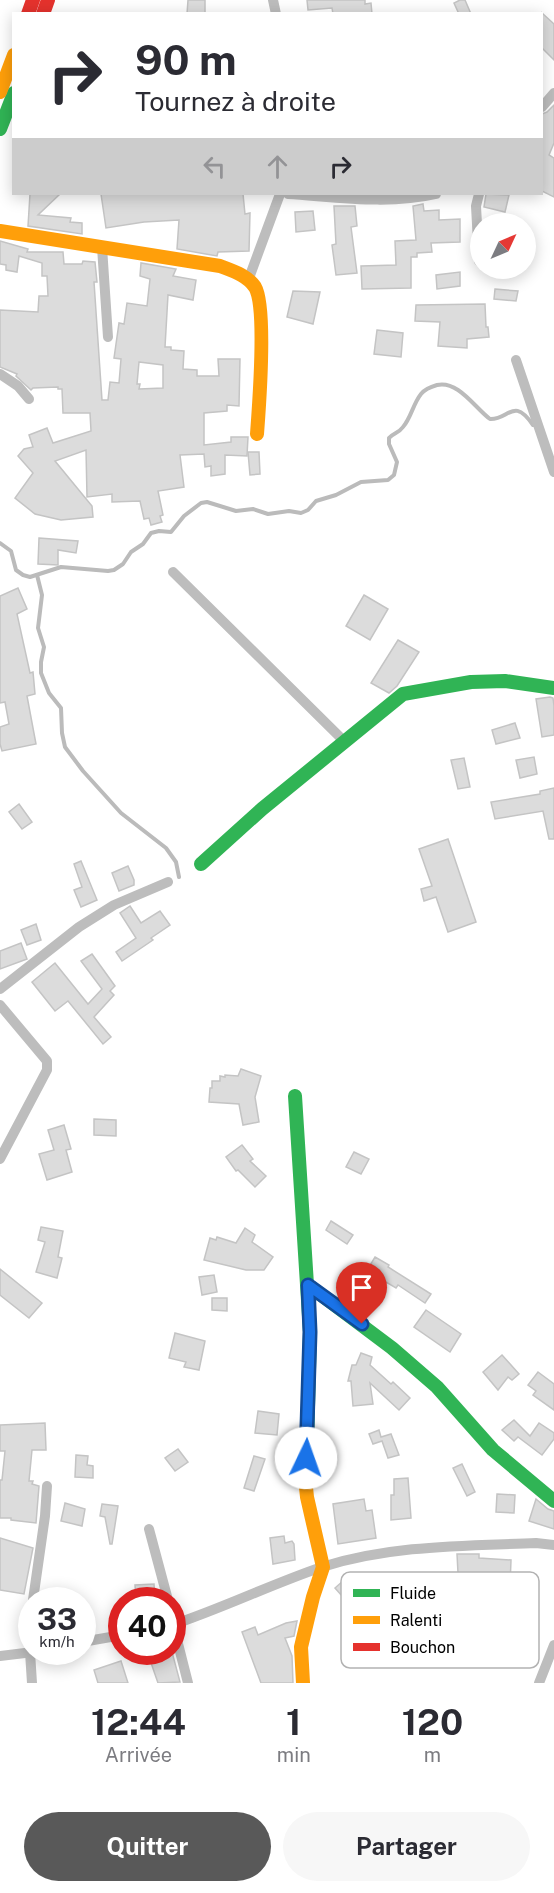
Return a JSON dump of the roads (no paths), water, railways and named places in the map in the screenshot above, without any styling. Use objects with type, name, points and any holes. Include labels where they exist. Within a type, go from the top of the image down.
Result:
[{"type":"street","points":[[0,129],[10,96],[12,76]]},
{"type":"street","points":[[543,106],[554,93]]},
{"type":"street","points":[[249,278],[280,195]]},
{"type":"street","points":[[301,195],[385,199],[432,195]]},
{"type":"street","points":[[476,213],[479,195]]},
{"type":"street","points":[[0,231],[220,266],[249,278],[260,301],[260,387],[257,434]]},
{"type":"street","points":[[102,247],[108,337]]},
{"type":"street","points":[[516,360],[554,472]]},
{"type":"street","points":[[0,374],[18,386],[29,399]]},
{"type":"street","points":[[173,572],[344,741]]},
{"type":"street","points":[[201,864],[262,809],[403,694],[471,682],[505,681],[554,688]]},
{"type":"street","points":[[0,988],[88,921],[114,905],[168,882]]},
{"type":"street","points":[[0,1005],[47,1061],[47,1070],[0,1159]]},
{"type":"street","points":[[295,1096],[308,1285],[310,1353],[305,1478],[307,1497],[323,1567],[313,1597],[302,1647],[303,1683]]},
{"type":"street","points":[[308,1285],[392,1348],[437,1387],[493,1450],[554,1501]]},
{"type":"street","points":[[35,1587],[47,1486]]},
{"type":"street","points":[[149,1528],[165,1587]]},
{"type":"street","points":[[186,1618],[323,1567],[413,1548],[536,1543],[554,1545]]},
{"type":"street","points":[[539,1683],[554,1645]]},
{"type":"street","points":[[0,1656],[18,1654]]},
{"type":"street","points":[[32,1665],[32,1683]]},
{"type":"street","points":[[184,1665],[188,1683]]},
{"type":"waterway","points":[[0,543],[11,551],[16,570],[30,577],[61,567],[108,571],[123,564],[131,552],[143,544],[151,533],[171,532],[184,516],[201,503],[207,502],[236,511],[253,509],[268,514],[289,511],[301,513],[308,510],[316,501],[336,495],[361,482],[388,480],[394,475],[397,462],[389,444],[389,438],[400,431],[406,423],[423,392],[437,385],[445,385],[459,391],[490,419],[516,411],[526,416],[533,425]]},
{"type":"waterway","points":[[37,575],[42,595],[38,628],[44,647],[41,673],[49,693],[61,708],[65,747],[83,771],[121,813],[166,848],[176,862],[179,877]]}]
